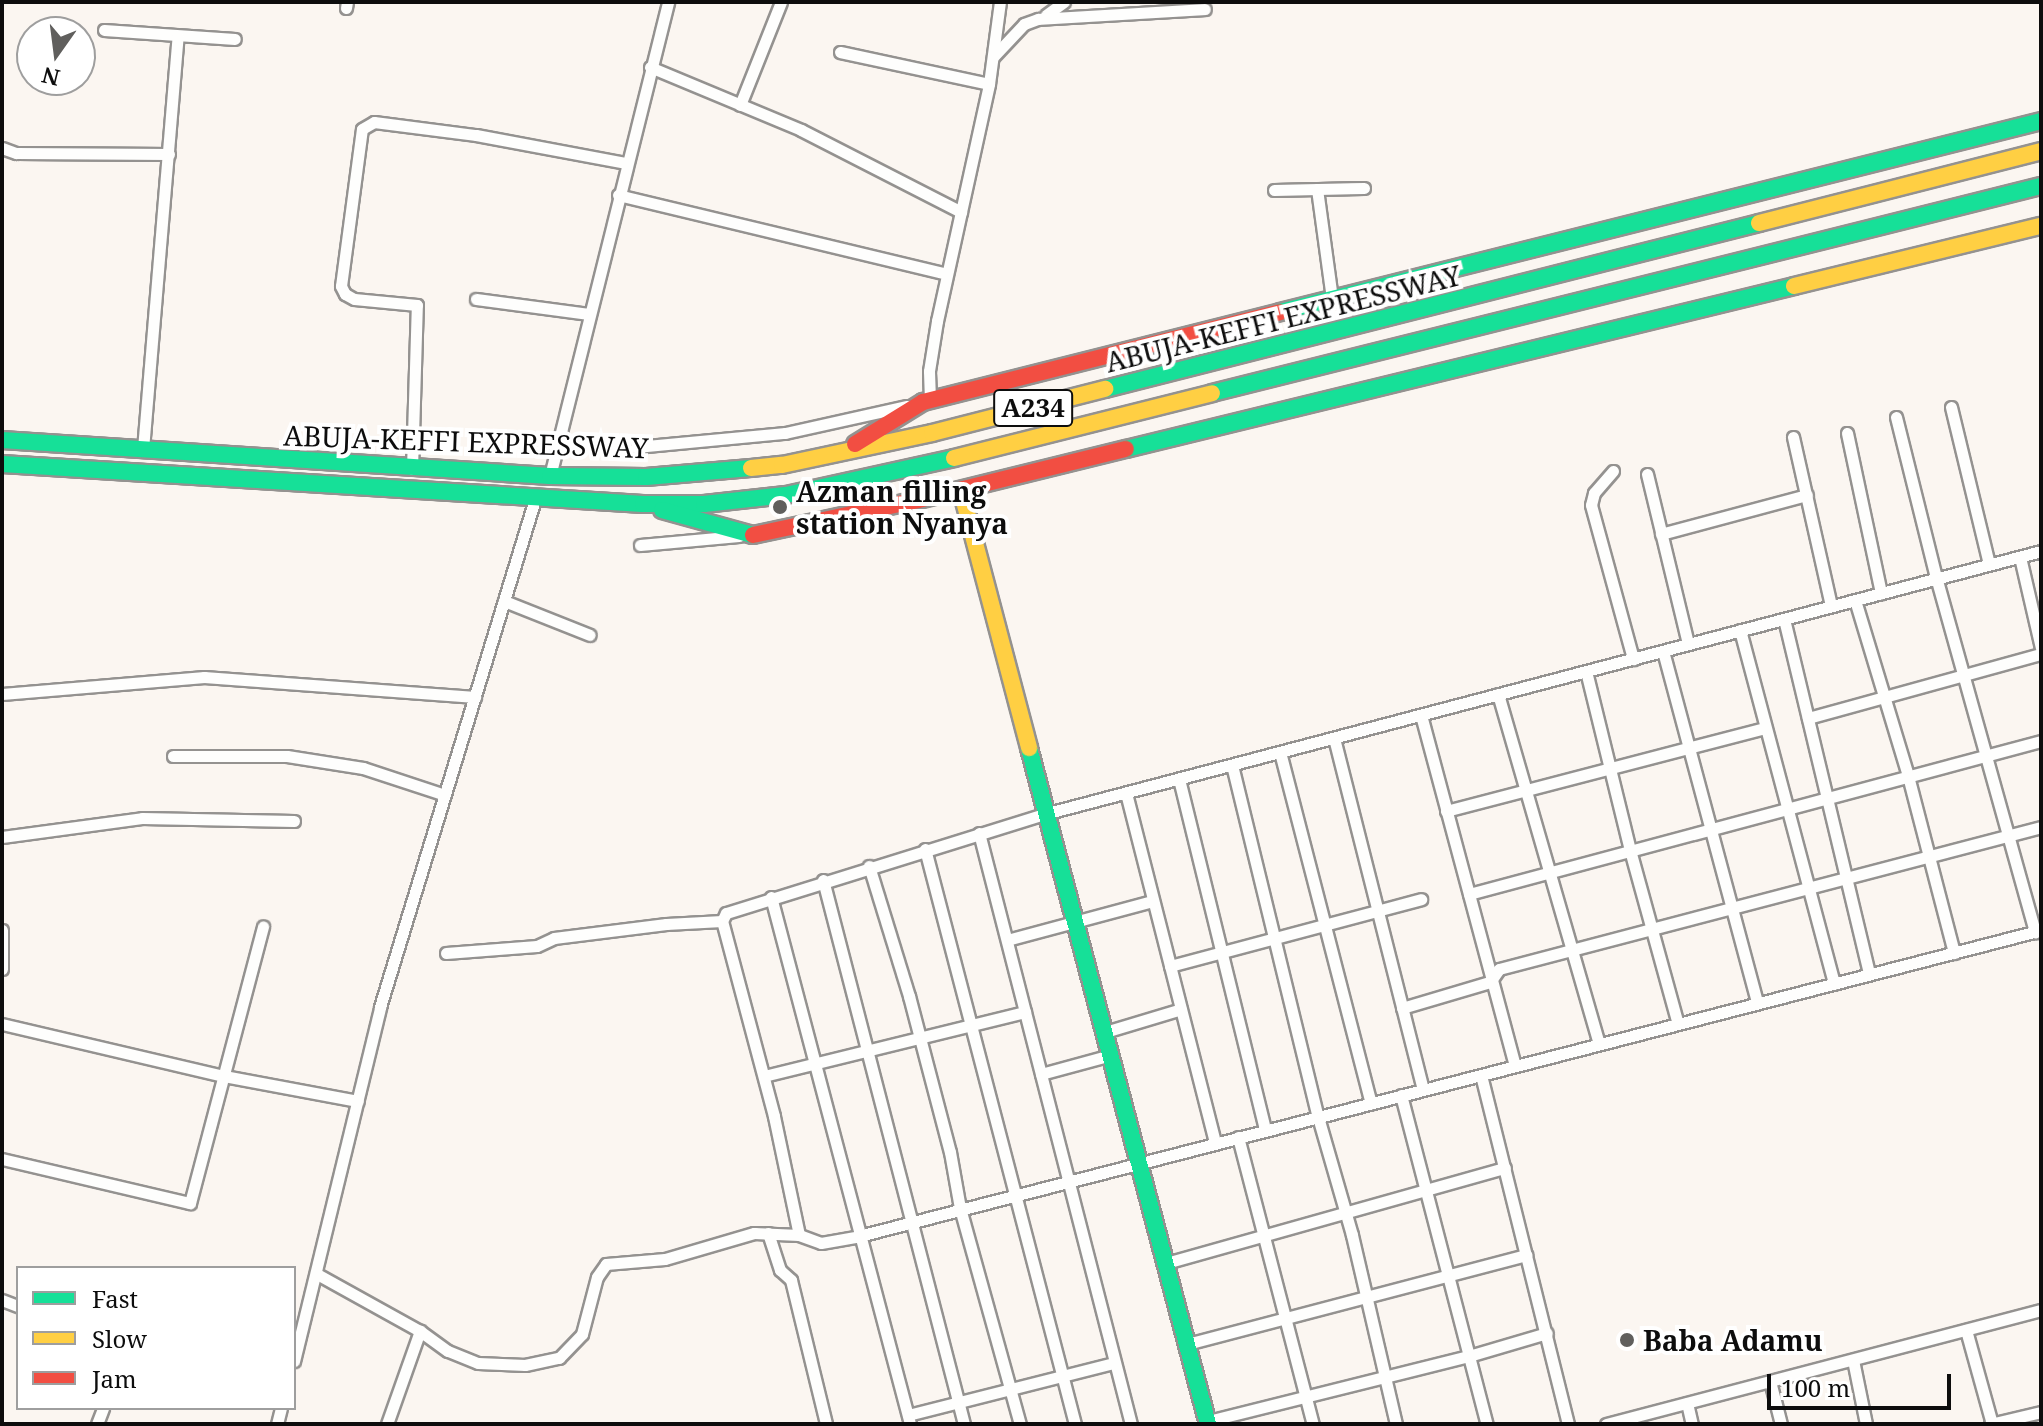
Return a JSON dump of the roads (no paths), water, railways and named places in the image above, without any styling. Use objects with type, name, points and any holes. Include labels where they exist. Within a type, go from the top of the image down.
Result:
[{"type":"main road","name":"ABUJA-KEFFI EXPRESSWAY","points":[[828,456],[864,440],[927,401],[2041,121]]},
{"type":"main road","name":"ABUJA-KEFFI EXPRESSWAY","points":[[2,440],[550,476],[646,477],[720,472],[828,456],[1112,388],[2041,151]]},
{"type":"main road","name":"ABUJA-KEFFI EXPRESSWAY","points":[[2,464],[535,499],[643,504],[754,499],[849,483],[2041,186]]},
{"type":"main road","points":[[643,504],[753,535],[961,490],[2041,226]]},
{"type":"main road","points":[[961,490],[1208,1422]]},
{"type":"street","points":[[550,476],[668,2]]},
{"type":"street","points":[[740,105],[781,2]]},
{"type":"street","points":[[636,447],[785,433],[927,401],[929,371],[947,274],[989,84],[1000,2]]},
{"type":"street","points":[[993,57],[1024,24],[1064,2]]},
{"type":"street","points":[[1038,19],[1205,9]]},
{"type":"street","points":[[104,30],[235,39]]},
{"type":"street","points":[[143,449],[178,36]]},
{"type":"street","points":[[840,52],[989,84]]},
{"type":"street","points":[[650,67],[838,148],[961,212]]},
{"type":"street","points":[[412,469],[417,305],[354,299],[345,294],[341,286],[362,129],[374,122],[476,135],[626,163]]},
{"type":"street","points":[[2,148],[16,153],[169,154]]},
{"type":"street","points":[[1274,190],[1364,188]]},
{"type":"street","points":[[1317,189],[1332,299]]},
{"type":"street","points":[[618,195],[947,274]]},
{"type":"street","points":[[476,299],[589,314]]},
{"type":"street","points":[[1951,407],[1989,564]]},
{"type":"street","points":[[317,1274],[420,1331],[448,1351],[478,1363],[525,1365],[559,1358],[582,1334],[597,1277],[606,1264],[665,1259],[754,1233],[799,1235],[821,1243],[859,1236],[2038,931],[1985,756],[1896,417]]},
{"type":"street","points":[[1847,433],[1881,593]]},
{"type":"street","points":[[1793,437],[1831,606]]},
{"type":"street","points":[[1613,471],[1591,497],[1591,505],[1633,659]]},
{"type":"street","points":[[1647,474],[1688,644]]},
{"type":"street","points":[[1661,534],[1807,495]]},
{"type":"street","points":[[296,1353],[380,1007],[535,499]]},
{"type":"street","points":[[640,545],[753,535]]},
{"type":"street","points":[[799,1235],[764,1076],[722,921],[726,913],[823,880],[1048,813],[2041,551]]},
{"type":"street","points":[[2020,557],[2041,648]]},
{"type":"street","points":[[1855,600],[1908,776],[1954,953]]},
{"type":"street","points":[[504,601],[590,635]]},
{"type":"street","points":[[1784,619],[1849,877],[1869,974]]},
{"type":"street","points":[[1740,630],[1784,808],[1834,984]]},
{"type":"street","points":[[1663,651],[1757,1003]]},
{"type":"street","points":[[1808,718],[2041,654]]},
{"type":"street","points":[[1586,671],[1630,850],[1678,1024]]},
{"type":"street","points":[[2,694],[204,677],[475,697]]},
{"type":"street","points":[[1498,694],[1599,1044]]},
{"type":"street","points":[[1421,715],[1490,982],[1515,1066]]},
{"type":"street","points":[[1446,811],[1764,728]]},
{"type":"street","points":[[1334,738],[1423,1090]]},
{"type":"street","points":[[1469,894],[2041,741]]},
{"type":"street","points":[[1280,752],[1371,1103]]},
{"type":"street","points":[[173,756],[287,756],[363,768],[445,795]]},
{"type":"street","points":[[1232,765],[1318,1117],[1346,1213],[1396,1424]]},
{"type":"street","points":[[1179,779],[1265,1130]]},
{"type":"street","points":[[1126,793],[1215,1143]]},
{"type":"street","points":[[2,837],[142,818],[294,821]]},
{"type":"street","points":[[1402,1008],[1490,982],[1499,969],[2041,827]]},
{"type":"street","points":[[979,833],[1131,1424]]},
{"type":"street","points":[[925,849],[1075,1424]]},
{"type":"street","points":[[869,866],[919,1036],[950,1152],[960,1208],[1020,1424]]},
{"type":"street","points":[[823,880],[964,1424]]},
{"type":"street","points":[[771,897],[909,1420],[958,1402],[1114,1363]]},
{"type":"street","points":[[1170,966],[1421,899]]},
{"type":"street","points":[[1007,940],[1153,901]]},
{"type":"street","points":[[446,953],[537,946],[554,938],[722,921]]},
{"type":"street","points":[[2,1159],[190,1203],[263,926]]},
{"type":"street","points":[[2,930],[2,969]]},
{"type":"street","points":[[1105,1032],[1181,1009]]},
{"type":"street","points":[[764,1076],[1025,1012]]},
{"type":"street","points":[[2,1024],[224,1076],[358,1101]]},
{"type":"street","points":[[1041,1074],[1111,1055]]},
{"type":"street","points":[[1481,1075],[1568,1424]]},
{"type":"street","points":[[1401,1095],[1487,1424]]},
{"type":"street","points":[[1238,1137],[1313,1424]]},
{"type":"street","points":[[1166,1263],[1505,1168]]},
{"type":"street","points":[[768,1233],[780,1270],[791,1280],[826,1424]]},
{"type":"street","points":[[1187,1344],[1447,1273],[1527,1255]]},
{"type":"street","points":[[1611,1423],[2040,1313]]},
{"type":"street","points":[[1966,1330],[1991,1424],[2041,1412]]},
{"type":"street","points":[[387,1424],[420,1331]]},
{"type":"street","points":[[1208,1422],[1469,1356],[1547,1333]]},
{"type":"street","points":[[1853,1360],[1866,1424]]},
{"type":"street","points":[[1770,1381],[1781,1424]]},
{"type":"street","points":[[1687,1403],[1692,1424]]},
{"type":"place","name":"Azman filling station Nyanya","points":[[780,507]]},
{"type":"place","name":"Baba Adamu","points":[[1627,1340]]}]
